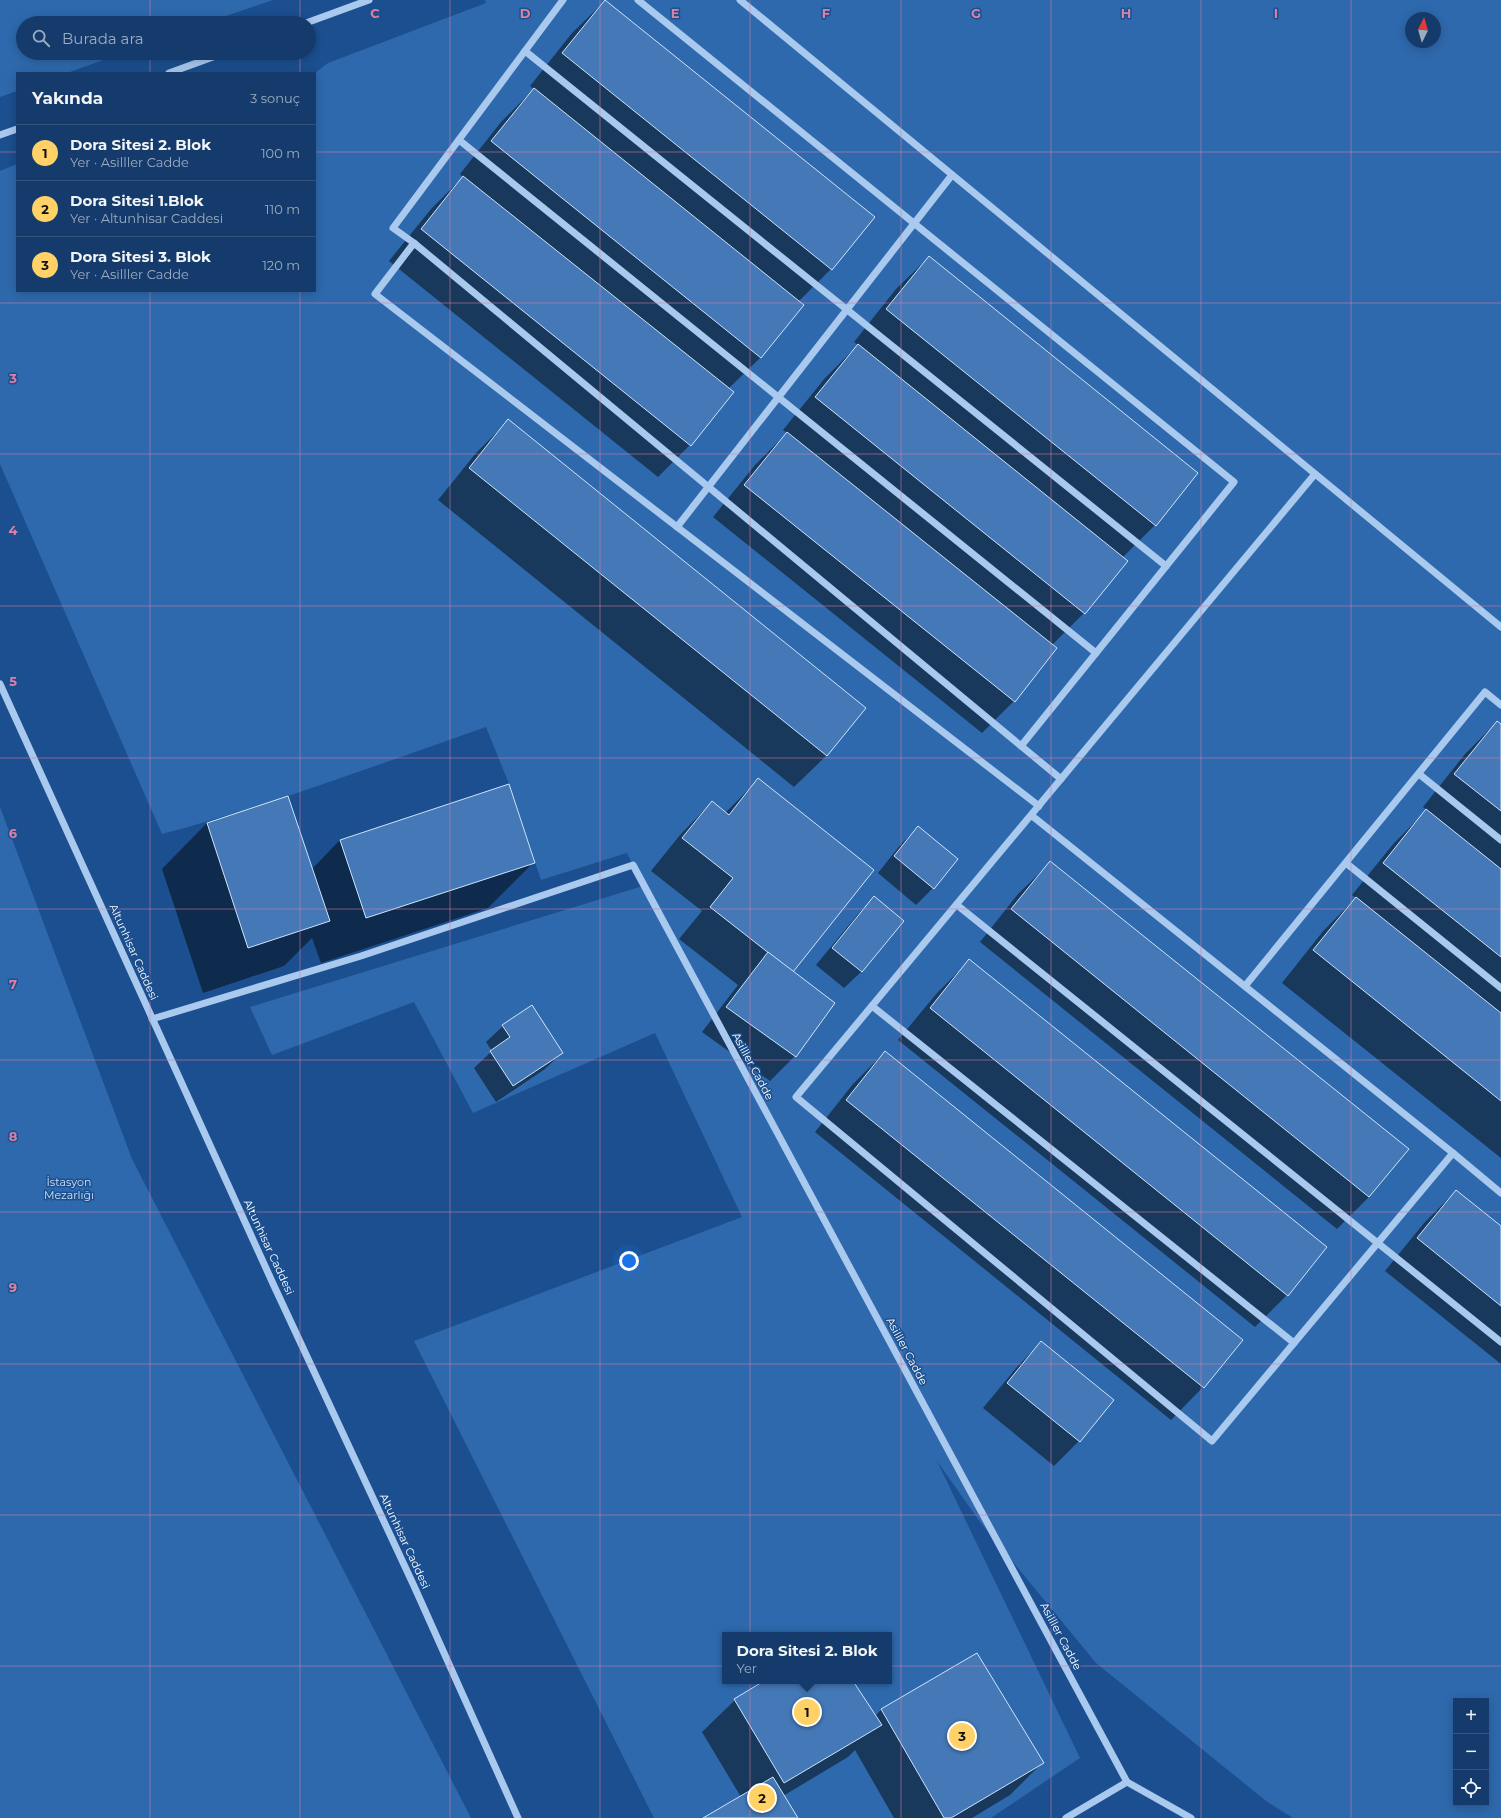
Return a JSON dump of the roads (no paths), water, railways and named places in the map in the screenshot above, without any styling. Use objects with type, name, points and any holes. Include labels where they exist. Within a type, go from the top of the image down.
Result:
[{"type":"street","points":[[316,19],[369,0]]},
{"type":"street","points":[[563,0],[393,228],[414,243],[1061,779]]},
{"type":"street","points":[[638,0],[1234,482],[1021,746]]},
{"type":"street","points":[[740,0],[1501,627]]},
{"type":"street","points":[[525,51],[1166,566]]},
{"type":"street","points":[[172,72],[205,60]]},
{"type":"street","points":[[0,135],[16,128]]},
{"type":"street","points":[[459,140],[1096,653]]},
{"type":"street","points":[[677,526],[952,175]]},
{"type":"street","points":[[414,243],[375,294],[1039,806]]},
{"type":"street","points":[[1315,474],[796,1097],[1212,1441],[1453,1153]]},
{"type":"street","name":"Altunhisar Caddesi","points":[[0,684],[152,1019],[414,1586],[518,1818]]},
{"type":"street","points":[[1245,986],[1485,692],[1501,705]]},
{"type":"street","points":[[1419,774],[1501,840]]},
{"type":"street","points":[[1031,815],[1501,1193]]},
{"type":"street","points":[[1346,862],[1501,988]]},
{"type":"street","name":"Asilller Cadde","points":[[152,1019],[361,956],[633,865],[1127,1782]]},
{"type":"street","points":[[957,904],[1501,1342]]},
{"type":"street","points":[[872,1006],[1294,1343]]},
{"type":"street","points":[[1066,1818],[1127,1782],[1192,1818]]},
{"type":"place","name":"Dora Sitesi 2. Blok","points":[[807,1712]]},
{"type":"place","name":"Dora Sitesi 3. Blok","points":[[962,1736]]},
{"type":"place","name":"Dora Sitesi 1.Blok","points":[[762,1798]]},
{"type":"park label","name":"İstasyon Mezarlığı","points":[[69,1188]]}]
